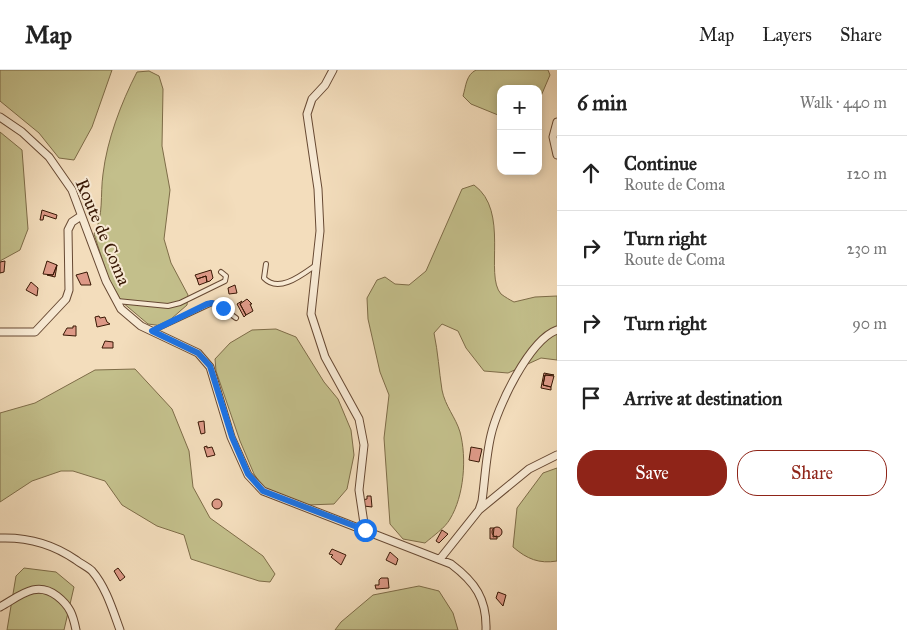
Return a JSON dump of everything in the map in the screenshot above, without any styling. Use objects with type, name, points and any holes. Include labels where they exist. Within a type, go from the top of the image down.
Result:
[{"type":"street","points":[[333,70],[324,85],[312,99],[306,114],[318,189],[320,231],[312,314],[325,357],[359,419],[364,445],[358,490],[365,530]]},
{"type":"street","name":"Route de Coma","points":[[0,117],[22,132],[49,158],[72,190],[106,281],[121,309],[141,326],[198,353],[210,366],[232,437],[248,474],[263,491],[440,559],[468,576],[478,591],[484,606],[486,630]]},
{"type":"street","points":[[557,122],[553,137],[557,155]]},
{"type":"street","points":[[0,332],[35,332],[66,299],[69,290],[68,230],[72,222],[81,216]]},
{"type":"street","points":[[479,510],[491,434],[503,401],[515,374],[533,351],[557,330]]},
{"type":"street","points":[[440,559],[479,510],[529,469],[557,455]]},
{"type":"street","points":[[0,538],[13,537],[45,543],[62,551],[92,571],[106,593],[120,630]]},
{"type":"street","points":[[0,607],[38,588],[48,590],[71,610],[76,630]]},
{"type":"lane","points":[[266,264],[264,278],[275,284],[296,280],[316,265]]},
{"type":"lane","points":[[117,301],[158,306],[180,303],[225,281],[226,276],[221,272]]},
{"type":"lane","points":[[152,331],[212,303],[236,318]]},
{"type":"shaded area","points":[[0,70],[112,70],[92,127],[74,160],[59,158],[39,133],[0,101]]},
{"type":"shaded area","points":[[476,70],[548,70],[550,75],[542,94],[542,85],[497,85],[497,115],[471,104],[463,96],[468,78]]},
{"type":"shaded area","points":[[149,71],[159,76],[163,89],[162,146],[170,190],[164,239],[171,263],[188,295],[187,305],[163,326],[148,324],[122,302],[108,277],[94,234],[99,220],[105,161],[115,122],[137,72]]},
{"type":"shaded area","points":[[0,132],[22,150],[28,229],[20,250],[0,261]]},
{"type":"shaded area","points":[[474,185],[485,196],[491,210],[494,226],[496,285],[501,294],[514,302],[535,297],[557,296],[557,360],[541,358],[508,373],[484,371],[466,348],[458,331],[442,324],[434,333],[442,390],[460,432],[464,465],[461,488],[455,510],[445,526],[425,543],[403,539],[390,524],[384,438],[389,395],[380,372],[368,319],[367,298],[377,280],[385,277],[395,284],[409,285],[426,271],[462,189]]},
{"type":"shaded area","points":[[276,329],[296,337],[324,382],[338,399],[351,430],[354,455],[347,489],[334,504],[307,505],[263,487],[254,474],[240,441],[216,371],[215,359],[230,343],[252,330]]},
{"type":"shaded area","points":[[135,369],[172,409],[189,451],[193,487],[210,518],[263,556],[275,574],[270,582],[259,581],[191,559],[184,535],[157,526],[122,505],[105,481],[73,471],[61,471],[32,481],[0,502],[0,413],[35,403],[95,370]]},
{"type":"shaded area","points":[[557,468],[557,561],[539,561],[523,555],[513,547],[517,508],[543,473]]},
{"type":"shaded area","points":[[24,568],[56,572],[74,587],[64,630],[7,630],[16,576]]},
{"type":"shaded area","points":[[419,586],[439,591],[453,613],[458,630],[335,630],[341,622],[373,595]]},
{"type":"building","points":[[42,210],[57,215],[56,219],[44,215],[43,220],[40,220]]},
{"type":"building","points":[[5,261],[4,272],[0,273],[0,262]]},
{"type":"building","points":[[47,261],[57,265],[53,275],[43,274]]},
{"type":"building","points":[[57,265],[55,277],[47,275],[53,275]]},
{"type":"building","points":[[211,270],[213,278],[207,282],[206,276],[197,279],[195,275]]},
{"type":"building","points":[[87,272],[91,285],[81,285],[76,275]]},
{"type":"building","points":[[206,276],[207,282],[199,285],[197,279]]},
{"type":"building","points":[[31,282],[38,288],[37,296],[26,290]]},
{"type":"building","points":[[235,285],[237,293],[229,294],[228,288]]},
{"type":"building","points":[[247,299],[252,304],[250,304],[253,311],[246,315],[240,304]]},
{"type":"building","points":[[242,301],[240,304],[246,315],[244,317],[237,304]]},
{"type":"building","points":[[99,316],[100,318],[105,317],[110,324],[97,327],[95,317]]},
{"type":"building","points":[[73,326],[76,326],[76,336],[63,335],[67,328],[73,328]]},
{"type":"building","points":[[105,341],[113,342],[113,348],[102,348]]},
{"type":"building","points":[[544,373],[554,375],[545,375],[543,385],[551,387],[551,390],[541,388]]},
{"type":"building","points":[[545,375],[554,376],[551,387],[543,385]]},
{"type":"building","points":[[204,421],[205,433],[201,434],[198,422]]},
{"type":"building","points":[[207,446],[207,448],[212,447],[215,455],[207,457],[204,447]]},
{"type":"building","points":[[471,447],[482,449],[479,462],[469,460]]},
{"type":"building","points":[[367,496],[371,496],[372,507],[364,506],[362,500],[367,499]]},
{"type":"building","points":[[215,499],[219,499],[222,504],[221,508],[215,509],[212,506],[212,502]]},
{"type":"building","points":[[495,527],[499,527],[502,532],[501,536],[495,537],[492,534],[492,530]]},
{"type":"building","points":[[490,528],[494,528],[493,537],[497,536],[497,539],[490,539]]},
{"type":"building","points":[[442,530],[448,534],[439,543],[436,541]]},
{"type":"building","points":[[332,549],[346,555],[341,565],[331,557],[333,555],[329,554]]},
{"type":"building","points":[[390,552],[398,559],[396,565],[386,560]]},
{"type":"building","points":[[118,568],[125,577],[120,581],[114,571]]},
{"type":"building","points":[[381,578],[388,578],[389,588],[376,589],[375,585],[379,585]]},
{"type":"building","points":[[498,592],[506,595],[503,606],[496,598]]},
{"type":"route","points":[[223,308],[212,303],[207,304],[152,331],[198,353],[210,366],[232,437],[248,474],[263,491],[271,496],[365,530]]}]
